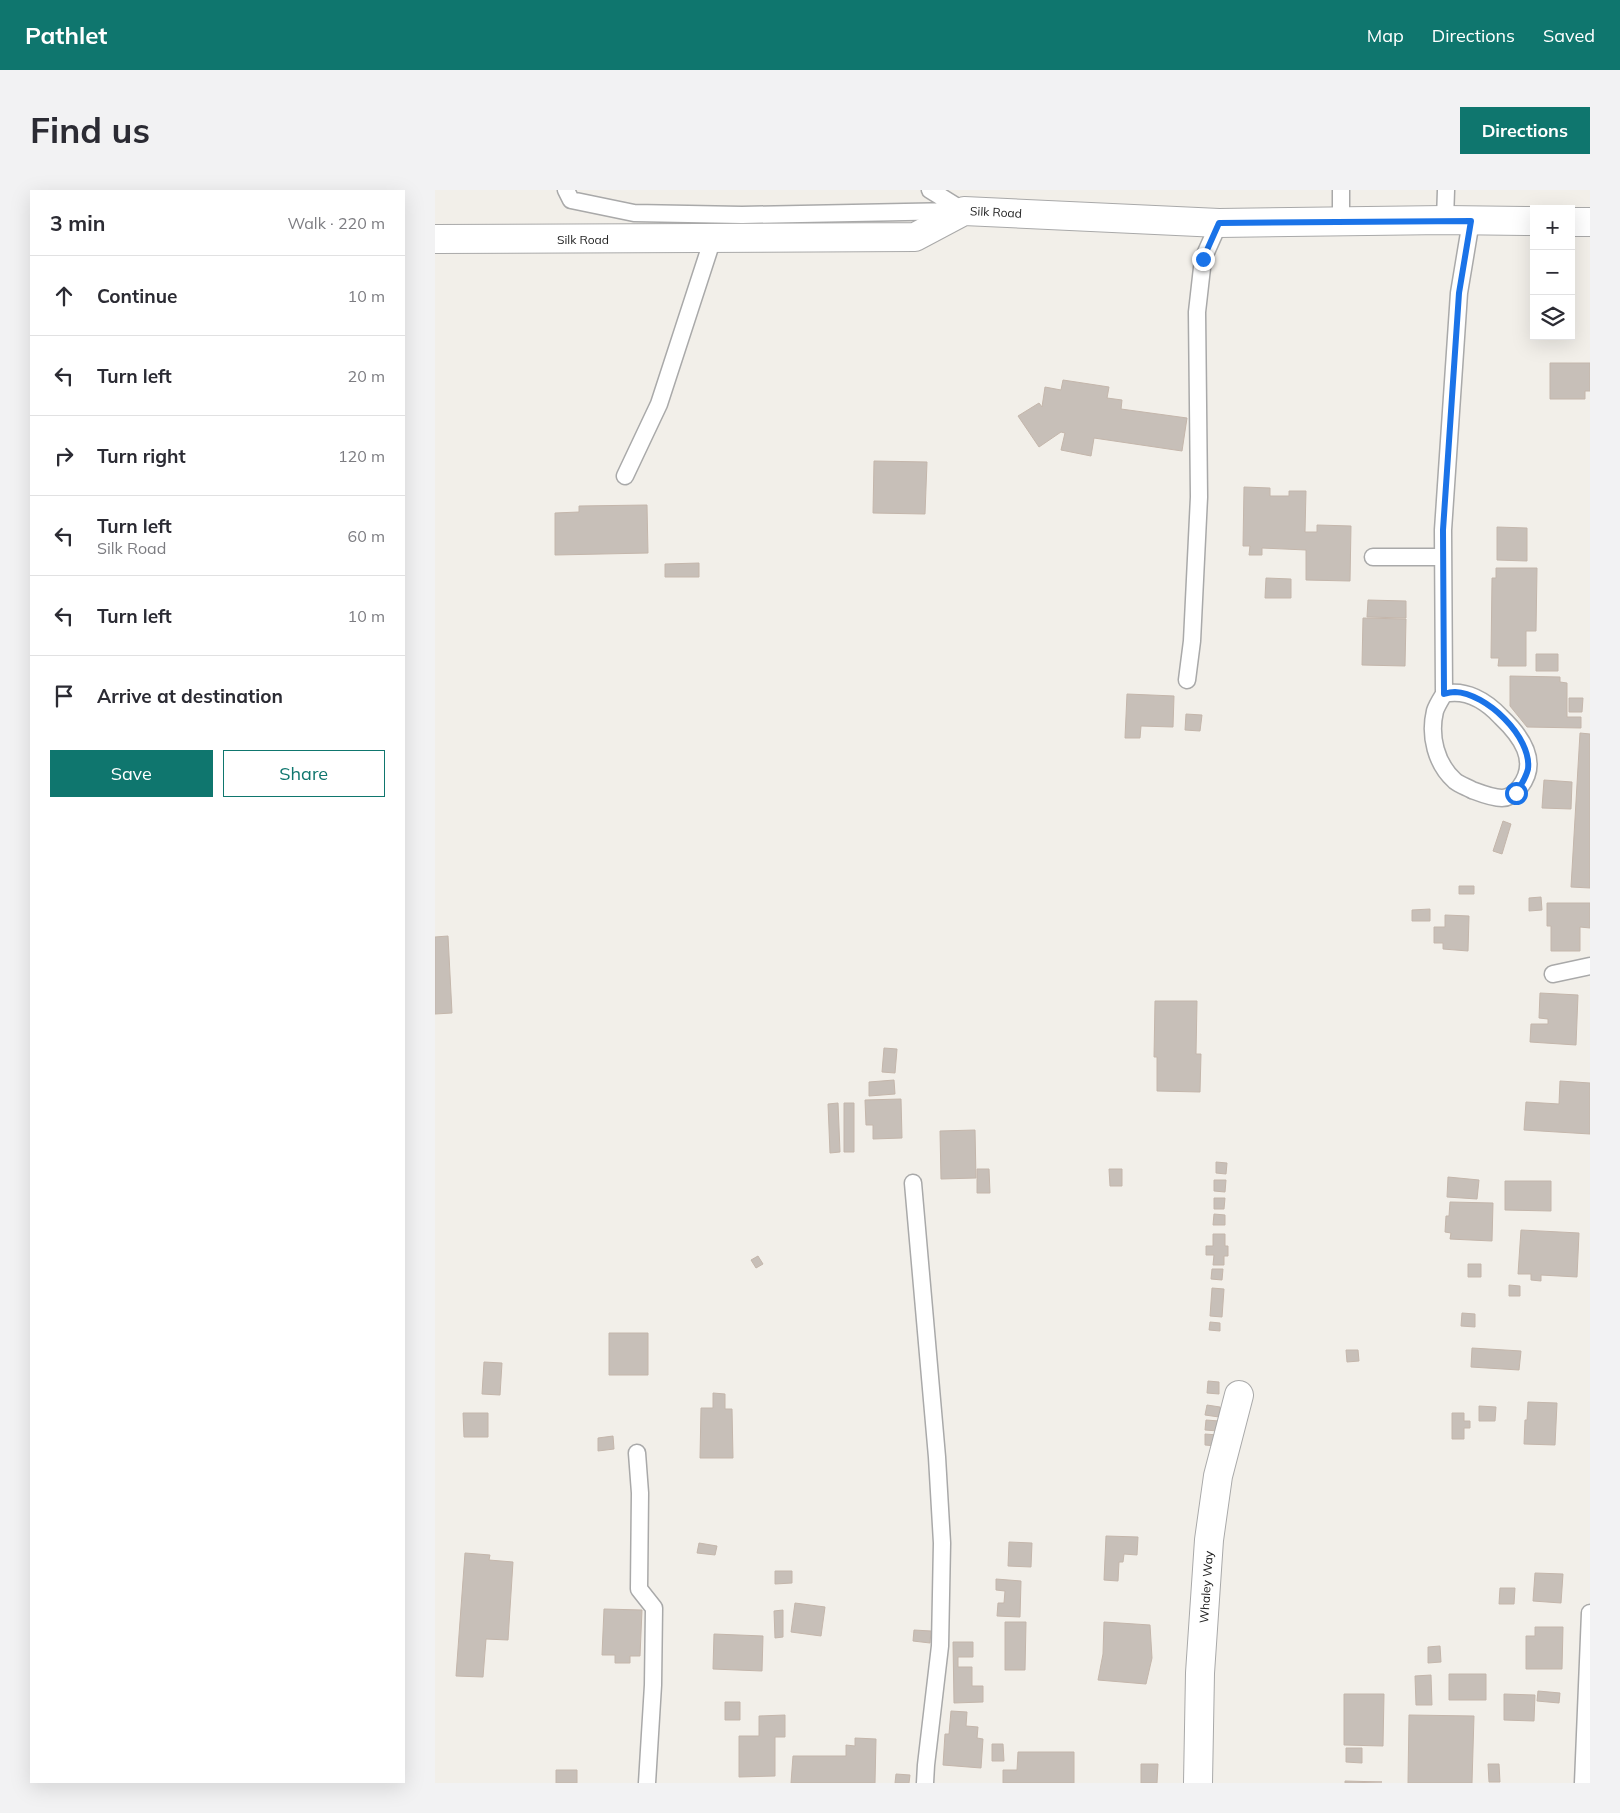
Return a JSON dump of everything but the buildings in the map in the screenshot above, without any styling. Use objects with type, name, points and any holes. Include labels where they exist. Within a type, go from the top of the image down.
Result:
[{"type":"street","name":"Silk Road","points":[[435,239],[915,237],[964,210],[1219,223],[1530,221]]},
{"type":"street","points":[[1575,222],[1590,222]]},
{"type":"street","name":"Whaley Way","points":[[1199,1783],[1201,1673],[1209,1540],[1218,1476],[1239,1395]]},
{"type":"lane","points":[[566,190],[571,200],[635,213],[742,215],[964,210]]},
{"type":"lane","points":[[930,190],[964,210]]},
{"type":"lane","points":[[1341,190],[1341,222]]},
{"type":"lane","points":[[1444,694],[1455,692],[1469,695],[1493,708],[1521,738],[1527,754],[1528,768],[1523,783],[1516,793],[1502,798],[1481,794],[1456,782],[1439,762],[1433,737],[1435,710],[1444,694],[1443,530],[1459,293],[1458,221],[1446,190]]},
{"type":"lane","points":[[1187,680],[1192,641],[1199,497],[1197,312],[1203,259],[1219,223]]},
{"type":"lane","points":[[625,476],[659,404],[713,238]]},
{"type":"lane","points":[[1373,557],[1443,557]]},
{"type":"lane","points":[[1553,974],[1590,966]]},
{"type":"lane","points":[[913,1183],[937,1457],[942,1543],[940,1646],[925,1783]]},
{"type":"lane","points":[[637,1453],[640,1493],[639,1589],[654,1608],[653,1685],[647,1783]]},
{"type":"lane","points":[[1583,1783],[1590,1612]]},
{"type":"route","points":[[1203,259],[1219,223],[1471,221],[1459,293],[1443,530],[1444,694],[1455,692],[1469,695],[1493,708],[1521,738],[1527,754],[1528,768],[1523,783],[1516,793]]}]
